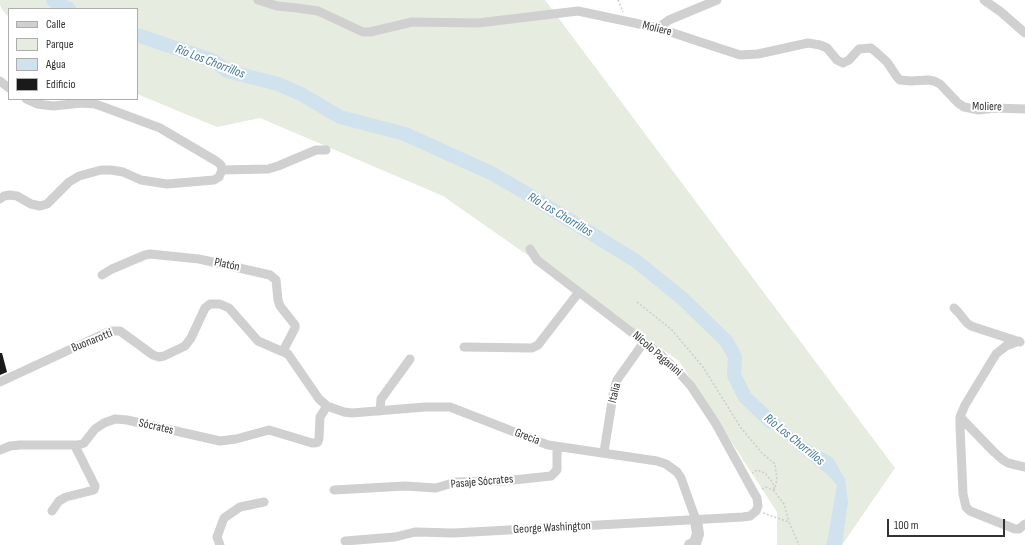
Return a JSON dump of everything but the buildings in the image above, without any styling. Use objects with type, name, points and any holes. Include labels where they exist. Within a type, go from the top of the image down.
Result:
[{"type":"street","name":"Moliere","points":[[258,0],[277,6],[318,11],[363,32],[370,32],[412,22],[478,23],[578,11],[658,28],[740,55],[758,54],[808,43],[827,48],[837,60],[843,63],[849,60],[859,50],[871,48],[887,62],[900,80],[934,81],[940,84],[958,103],[964,106],[979,110],[995,108],[1025,109]]},
{"type":"street","points":[[658,28],[669,20],[717,0]]},
{"type":"street","points":[[984,0],[1001,12],[1025,33]]},
{"type":"street","points":[[0,81],[8,87]]},
{"type":"street","points":[[0,199],[4,196],[10,195],[17,196],[31,204],[40,206],[47,204],[69,182],[79,176],[101,170],[123,172],[141,180],[167,184],[214,180],[219,177],[222,170],[221,165],[216,161],[160,128],[109,109],[95,104],[82,103],[53,106],[37,104],[28,100]]},
{"type":"street","points":[[222,170],[268,169],[316,150],[326,150]]},
{"type":"street","name":"Nícolo Paganini","points":[[530,249],[537,260],[660,354],[691,386],[716,424],[757,498],[758,506],[756,511]]},
{"type":"street","name":"Platón","points":[[102,275],[118,266],[150,254],[199,259],[270,275],[276,280],[280,306],[295,325],[295,328],[283,351]]},
{"type":"street","points":[[464,347],[532,348],[538,345],[579,292]]},
{"type":"street","name":"Buonarotti","points":[[0,382],[115,330],[153,354],[159,357],[164,356],[182,349],[188,343],[205,308],[215,303],[225,305],[229,308],[258,340],[283,351],[292,359],[319,399],[327,406]]},
{"type":"street","points":[[954,308],[971,326],[1022,342]]},
{"type":"street","name":"Italia","points":[[604,452],[614,389],[617,380],[644,342]]},
{"type":"street","points":[[1022,342],[1006,346],[996,354],[965,405],[960,417],[963,494],[966,507],[970,511],[1015,529],[1018,529],[1025,524]]},
{"type":"street","points":[[380,411],[381,399],[410,358]]},
{"type":"street","name":"Grecia","points":[[327,406],[344,412],[450,407],[539,442],[557,447],[656,460],[672,467],[680,478],[696,520]]},
{"type":"street","name":"Sócrates","points":[[75,446],[82,444],[95,429],[104,423],[115,419],[127,420],[220,441],[236,439],[269,430],[312,443],[318,442],[320,417],[327,406]]},
{"type":"street","points":[[960,417],[1003,460],[1008,463],[1025,467]]},
{"type":"street","points":[[0,450],[10,446],[20,445],[75,446],[95,486],[94,490],[66,497],[59,501],[52,511]]},
{"type":"street","name":"Pasaje Sócrates","points":[[334,490],[405,486],[436,488],[456,482],[504,481],[551,476],[557,470],[557,447]]},
{"type":"street","points":[[220,545],[217,537],[224,518],[240,507],[264,502]]},
{"type":"street","name":"George Washington","points":[[346,541],[396,541],[415,532],[454,533],[743,518],[753,515],[756,511]]},
{"type":"street","points":[[690,545],[695,542],[698,534],[696,520]]},
{"type":"path","points":[[618,0],[624,14],[624,22]]},
{"type":"path","points":[[636,302],[672,330],[703,367],[740,428],[762,453],[775,464],[778,480],[774,491]]},
{"type":"path","points":[[745,476],[757,470],[765,473],[772,483],[774,491],[784,504],[788,522],[799,545]]},
{"type":"path","points":[[754,493],[766,487],[774,491]]},
{"type":"path","points":[[756,511],[788,522]]},
{"type":"green space","points":[[0,0],[545,0],[895,468],[842,545],[777,545],[777,512],[679,361],[443,196],[260,118],[217,127],[138,94],[138,8],[8,8],[8,16],[0,5]]},
{"type":"water","points":[[762,404],[801,440],[833,458],[845,479],[848,502],[842,545],[825,545],[827,543],[837,485],[829,476],[754,412]]},
{"type":"waterway","name":"Río Los Chorrillos","points":[[53,0],[57,4],[67,8]]},
{"type":"waterway","name":"Río Los Chorrillos","points":[[138,35],[214,61],[227,71],[278,84],[301,94],[340,117],[405,134],[491,173],[524,192],[636,261],[683,299],[727,342],[735,357],[734,375],[745,397],[771,422]]}]
